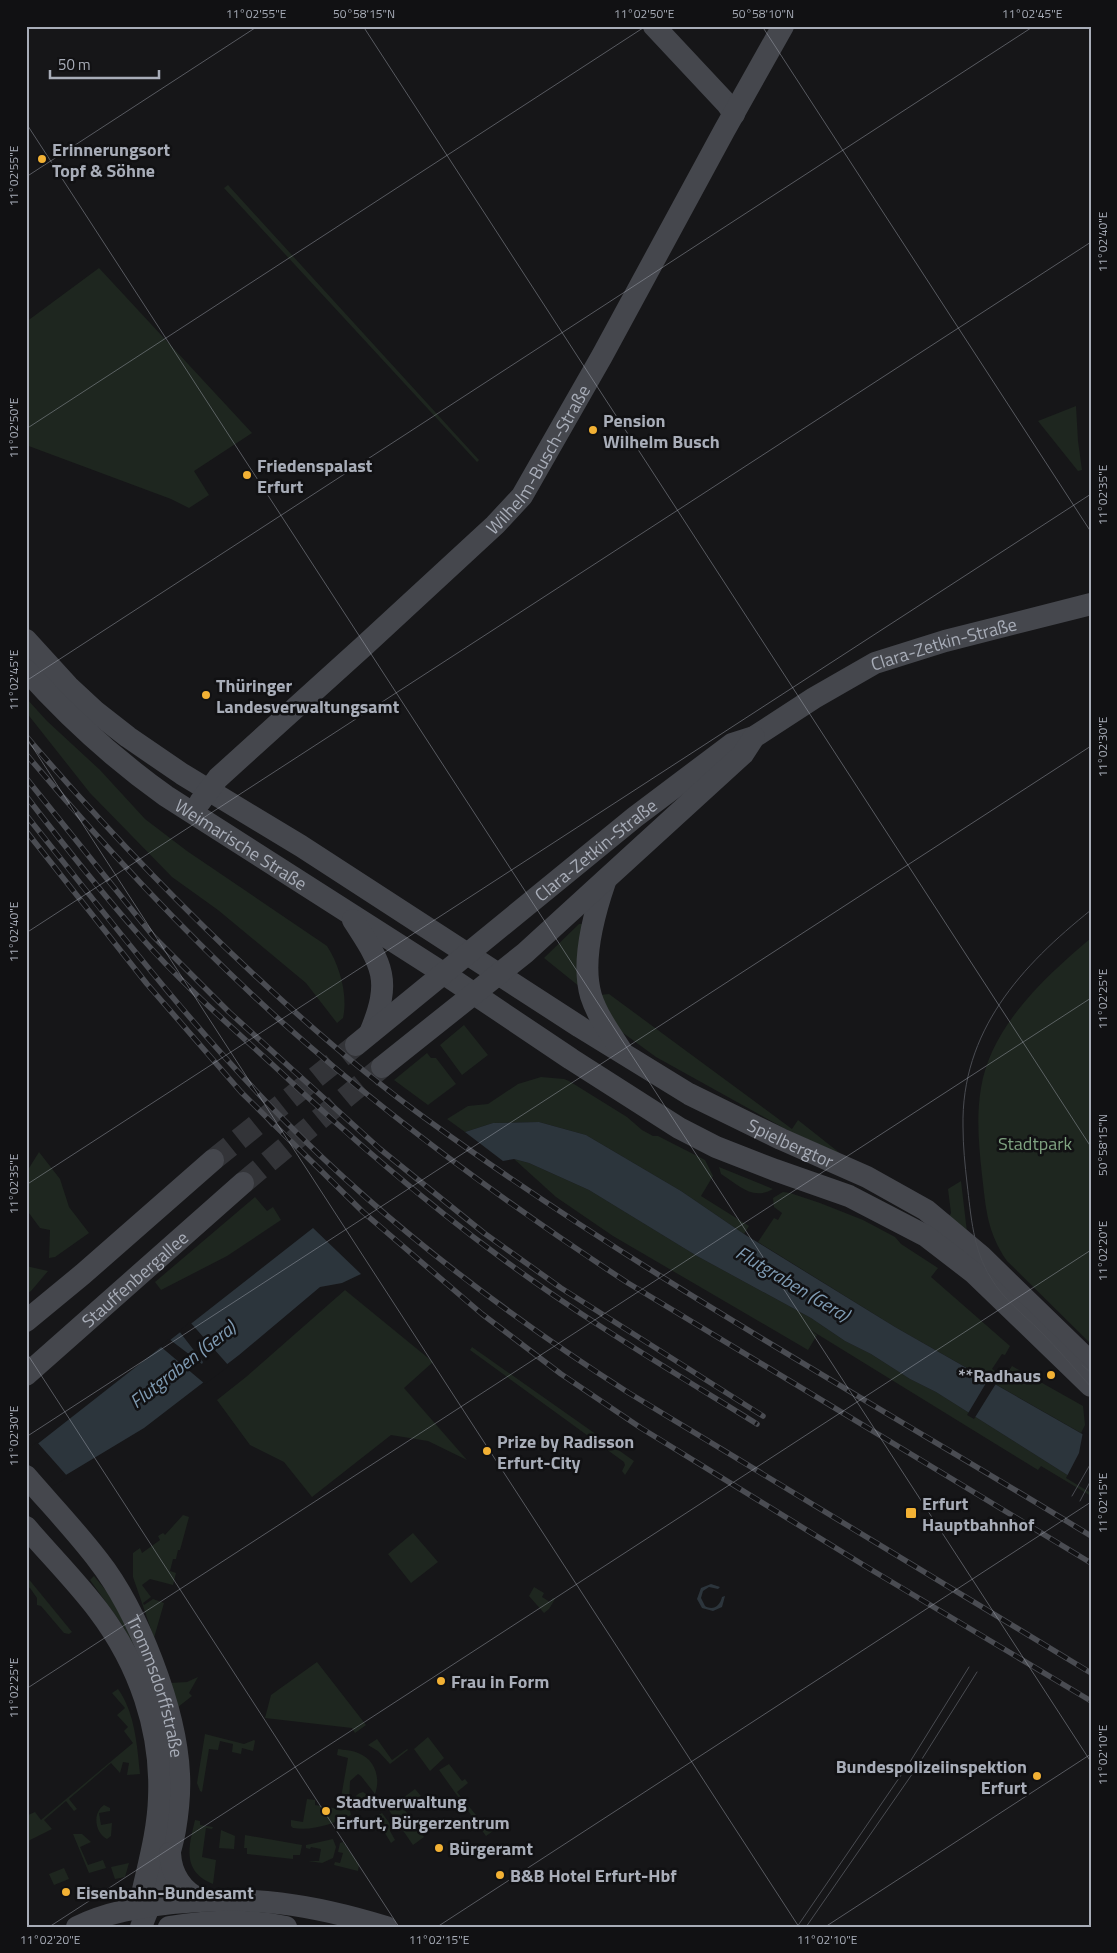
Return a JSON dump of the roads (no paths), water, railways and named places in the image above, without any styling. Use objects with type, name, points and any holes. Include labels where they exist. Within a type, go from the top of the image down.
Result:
[{"type":"main road","points":[[654,26],[734,114]]},
{"type":"main road","name":"Wilhelm-Busch-Straße","points":[[192,814],[218,778],[495,525],[522,496],[602,356],[783,26]]},
{"type":"main road","name":"Clara-Zetkin-Straße","points":[[443,973],[635,817],[732,744],[754,738],[814,698],[875,663],[945,641],[1091,604]]},
{"type":"main road","name":"Weimarische Straße","points":[[26,640],[68,686],[128,738],[208,790],[301,846],[467,954]]},
{"type":"main road","name":"Weimarische Straße","points":[[26,670],[58,706],[128,768],[192,814],[474,994]]},
{"type":"main road","name":"Clara-Zetkin-Straße","points":[[500,974],[526,953],[744,754],[754,738]]},
{"type":"main road","points":[[606,878],[596,908],[591,935],[588,970],[591,994],[598,1012],[624,1055]]},
{"type":"main road","points":[[348,913],[376,956],[382,972],[383,994],[380,1006],[363,1039],[443,973]]},
{"type":"main road","name":"Spielbergtor","points":[[467,954],[624,1055],[702,1102],[867,1177],[926,1210],[981,1256],[1088,1363]]},
{"type":"main road","points":[[382,1067],[500,974]]},
{"type":"main road","name":"Spielbergtor","points":[[474,994],[570,1059],[679,1128],[716,1147],[849,1196],[922,1233],[974,1273],[1091,1386]]},
{"type":"main road","points":[[30,1315],[213,1160]]},
{"type":"main road","name":"Stauffenbergallee","points":[[26,1375],[243,1183]]},
{"type":"main road","name":"Trommsdorffstraße","points":[[26,1476],[99,1561],[118,1591],[140,1634],[163,1695],[175,1741],[179,1790],[175,1832],[170,1854],[142,1916]]},
{"type":"main road","name":"Trommsdorffstraße","points":[[31,1532],[98,1610],[130,1661],[144,1695],[157,1750],[159,1799],[142,1916]]},
{"type":"main road","points":[[72,1580],[70,1569],[75,1558],[89,1556],[99,1561]]},
{"type":"main road","points":[[170,1854],[172,1867],[181,1885],[188,1893],[202,1900]]},
{"type":"main road","points":[[77,1927],[142,1916],[202,1900],[250,1900],[284,1903],[386,1927]]},
{"type":"main road","points":[[169,1927],[202,1922],[258,1923],[286,1927]]},
{"type":"water","name":"Flutgraben (Gera)","points":[[539,1122],[586,1135],[681,1191],[744,1234],[895,1327],[1091,1439],[1091,1490],[936,1392],[845,1341],[811,1318],[697,1256],[589,1190],[529,1163],[514,1159],[503,1161],[465,1132],[493,1123]]},
{"type":"water","name":"Flutgraben (Gera)","points":[[313,1228],[361,1274],[342,1283],[320,1287],[239,1355],[144,1428],[26,1499],[26,1453]]},
{"type":"water","points":[[711,1584],[720,1587],[718,1589],[709,1587],[703,1591],[701,1598],[705,1606],[716,1607],[722,1597],[725,1596],[722,1607],[713,1611],[702,1608],[697,1599],[701,1588]]},
{"type":"tunnel","points":[[213,1160],[356,1045]]},
{"type":"tunnel","points":[[243,1183],[382,1067]]},
{"type":"tram line","points":[[1091,910],[1065,931],[1019,978],[1000,1004],[984,1031],[972,1060],[965,1092],[963,1127],[972,1220],[980,1256],[985,1267],[1007,1300],[1047,1338],[1091,1387]]},
{"type":"tram line","points":[[1082,1365],[1091,1373]]},
{"type":"tram line","points":[[1072,1496],[1091,1463]]},
{"type":"tram line","points":[[1080,1501],[1091,1480]]},
{"type":"tram line","points":[[797,1927],[908,1765],[969,1667]]},
{"type":"tram line","points":[[806,1927],[915,1770],[977,1672]]},
{"type":"railway","points":[[26,736],[115,836],[241,962],[311,1026],[409,1106],[509,1177],[673,1284],[1091,1536]]},
{"type":"railway","points":[[26,754],[150,893],[215,959],[283,1023],[408,1127],[538,1223],[628,1283],[1091,1563]]},
{"type":"railway","points":[[26,778],[153,936],[229,1012],[380,1149],[484,1233],[561,1288],[763,1416]]},
{"type":"railway","points":[[26,796],[111,902],[172,970],[355,1140],[470,1235],[531,1279],[627,1343],[757,1424]]},
{"type":"railway","points":[[26,815],[119,932],[214,1046],[322,1157],[448,1265],[582,1363],[629,1393],[1091,1673]]},
{"type":"railway","points":[[26,831],[147,984],[241,1092],[363,1212],[482,1314],[561,1374],[641,1428],[870,1569],[1091,1701]]},
{"type":"place","name":"Erinnerungsort Topf & Söhne","points":[[42,159]]},
{"type":"place","name":"Pension Wilhelm Busch","points":[[593,430]]},
{"type":"place","name":"Friedenspalast Erfurt","points":[[247,475]]},
{"type":"place","name":"Thüringer Landesverwaltungsamt","points":[[206,695]]},
{"type":"place","name":"**Radhaus","points":[[1051,1375]]},
{"type":"place","name":"Prize by Radisson Erfurt-City","points":[[487,1451]]},
{"type":"place","name":"Erfurt Hauptbahnhof","points":[[911,1513]]},
{"type":"place","name":"Frau in Form","points":[[441,1681]]},
{"type":"place","name":"Bundespolizeiinspektion Erfurt","points":[[1037,1776]]},
{"type":"place","name":"Stadtverwaltung Erfurt, Bürgerzentrum","points":[[326,1811]]},
{"type":"place","name":"Bürgeramt","points":[[439,1848]]},
{"type":"place","name":"B&B Hotel Erfurt-Hbf","points":[[500,1875]]},
{"type":"place","name":"Eisenbahn-Bundesamt","points":[[66,1892]]},
{"type":"park label","name":"Stadtpark","points":[[1035,1143]]}]
